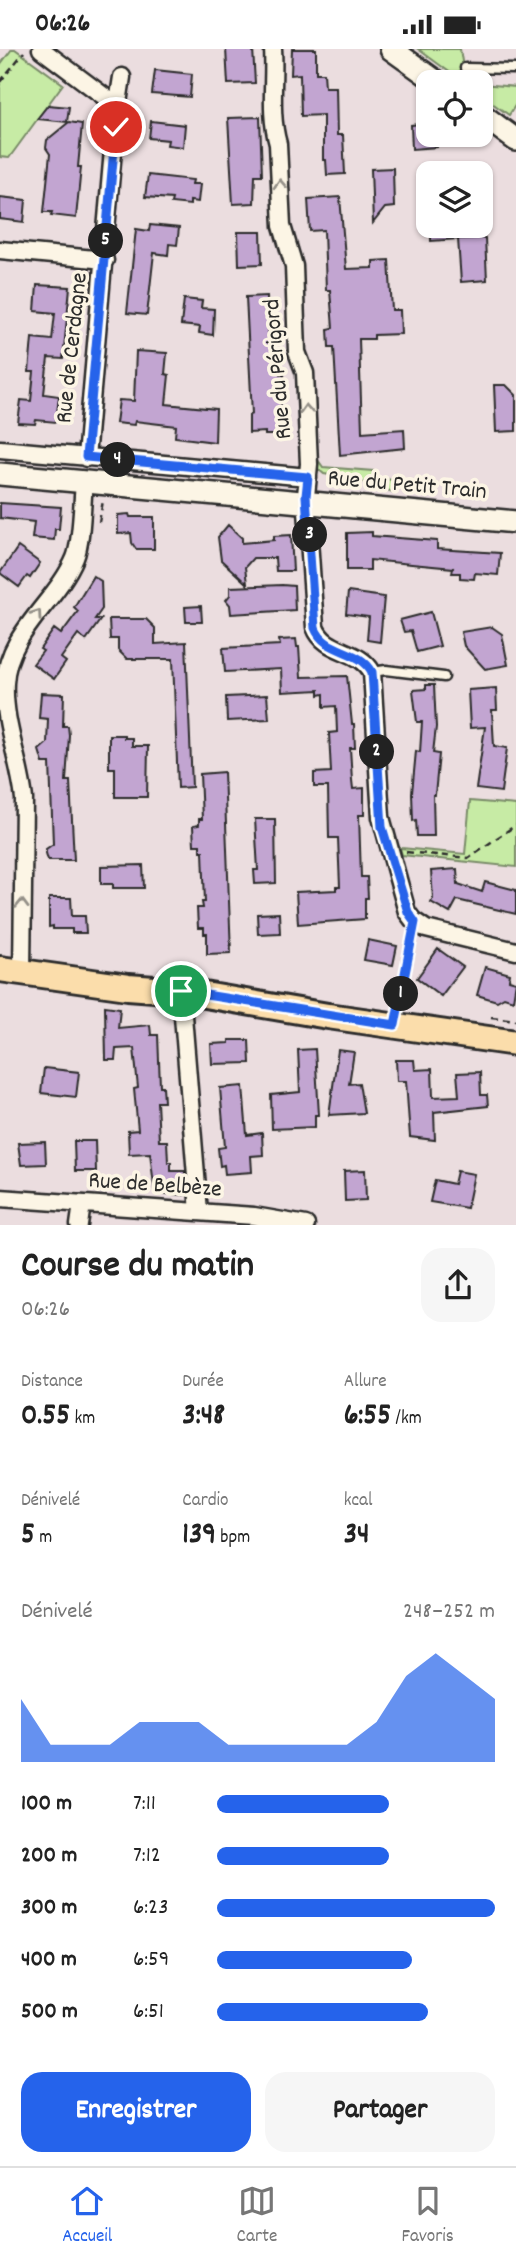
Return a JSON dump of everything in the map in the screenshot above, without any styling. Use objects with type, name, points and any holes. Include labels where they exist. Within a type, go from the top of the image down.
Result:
[{"type":"main road","points":[[11,971],[128,987],[181,991],[516,1043]]},
{"type":"street","points":[[41,49],[105,97],[112,104],[116,116]]},
{"type":"street","name":"Rue du Périgord","points":[[273,49],[274,120],[278,143],[282,226],[294,266],[298,352],[305,373],[308,503],[317,632],[327,643],[363,660],[372,672]]},
{"type":"street","points":[[391,49],[420,70]]},
{"type":"street","name":"Rue de Cerdagne","points":[[86,457],[116,116],[122,77]]},
{"type":"street","points":[[493,123],[516,140]]},
{"type":"street","points":[[0,250],[105,260]]},
{"type":"street","points":[[0,449],[308,477]]},
{"type":"street","name":"Rue du Petit Train","points":[[0,474],[516,522]]},
{"type":"street","points":[[11,971],[24,799],[22,773],[10,728],[5,682],[13,649],[76,556],[84,483]]},
{"type":"street","points":[[372,672],[381,817],[408,912],[415,922],[426,929],[516,951]]},
{"type":"street","points":[[181,991],[198,1212]]},
{"type":"street","name":"Rue de Belbèze","points":[[0,1198],[254,1216],[281,1223],[306,1224]]},
{"type":"street","points":[[79,1224],[82,1204]]},
{"type":"lane","points":[[465,68],[516,69]]},
{"type":"lane","points":[[372,672],[386,670],[444,677]]},
{"type":"path","points":[[0,82],[21,54],[30,49]]},
{"type":"path","points":[[389,850],[468,858],[516,825]]},
{"type":"path","points":[[395,1025],[415,922]]},
{"type":"green space","points":[[12,49],[63,84],[9,158],[0,157],[0,65]]},
{"type":"green space","points":[[418,49],[460,49],[463,70],[447,70]]},
{"type":"green space","points":[[493,85],[516,87],[516,104],[509,115],[493,104]]},
{"type":"green space","points":[[318,460],[323,467],[373,471],[373,478],[394,480],[393,492],[354,479],[324,474],[318,469]]},
{"type":"green space","points":[[470,801],[516,805],[516,867],[402,855],[400,848],[465,854]]},
{"type":"building","points":[[226,49],[253,49],[255,83],[228,84]]},
{"type":"building","points":[[292,49],[316,49],[316,73],[324,73],[325,87],[336,87],[337,135],[343,135],[345,174],[327,175],[326,160],[323,160],[323,115],[301,116],[300,74],[291,75]]},
{"type":"building","points":[[155,70],[192,74],[190,97],[152,94]]},
{"type":"building","points":[[48,105],[69,107],[67,122],[37,119]]},
{"type":"building","points":[[260,117],[262,175],[255,175],[254,203],[233,204],[228,118]]},
{"type":"building","points":[[151,121],[185,125],[183,147],[167,145],[168,140],[149,138]]},
{"type":"building","points":[[69,122],[82,124],[76,218],[44,212],[50,154],[46,148],[47,140]]},
{"type":"building","points":[[416,124],[416,147],[437,147],[412,149],[411,125]]},
{"type":"building","points":[[393,168],[394,207],[385,208],[373,223],[371,169]]},
{"type":"building","points":[[148,175],[193,180],[192,184],[200,184],[198,202],[190,201],[190,205],[171,203],[172,199],[145,197]]},
{"type":"building","points":[[0,197],[26,200],[24,222],[0,219]]},
{"type":"building","points":[[340,197],[346,269],[373,268],[373,261],[389,260],[392,310],[400,310],[401,334],[374,335],[374,339],[359,339],[362,432],[404,429],[405,448],[340,455],[334,347],[329,347],[328,329],[333,328],[330,290],[326,290],[324,230],[310,231],[308,199]]},
{"type":"building","points":[[150,225],[179,228],[177,245],[169,244],[168,255],[154,253],[147,315],[127,313],[136,229],[149,231]]},
{"type":"building","points":[[238,232],[261,232],[262,264],[239,265]]},
{"type":"building","points":[[431,238],[485,238],[487,280],[461,282],[458,239],[431,241]]},
{"type":"building","points":[[37,285],[70,287],[63,359],[48,358],[44,394],[59,396],[56,422],[36,420],[35,424],[18,423],[21,400],[31,401],[34,372],[29,372],[32,338],[52,340],[55,313],[35,311]]},
{"type":"building","points":[[267,296],[269,343],[275,342],[275,351],[279,350],[280,374],[284,374],[285,393],[280,393],[282,435],[249,433],[249,415],[252,414],[246,297]]},
{"type":"building","points":[[184,299],[202,301],[201,308],[214,309],[213,335],[199,333],[200,327],[181,325]]},
{"type":"building","points":[[136,351],[167,353],[165,374],[169,375],[166,404],[216,409],[215,442],[175,437],[176,426],[135,421],[134,425],[116,423],[119,400],[134,401]]},
{"type":"building","points":[[494,385],[506,385],[516,395],[516,431],[496,432]]},
{"type":"building","points":[[0,503],[61,507],[59,529],[55,529],[54,540],[32,538],[34,522],[0,518]]},
{"type":"building","points":[[129,514],[130,517],[154,517],[154,549],[136,549],[131,533],[118,534],[118,515]]},
{"type":"building","points":[[228,525],[242,538],[242,543],[274,540],[274,536],[291,535],[293,571],[276,571],[275,558],[253,558],[245,567],[247,584],[221,560],[218,537]]},
{"type":"building","points":[[372,532],[372,536],[437,541],[437,549],[500,553],[498,575],[475,573],[474,579],[460,578],[460,573],[452,573],[453,568],[370,560],[370,570],[347,570],[347,533]]},
{"type":"building","points":[[18,547],[40,563],[30,578],[27,576],[19,587],[0,573]]},
{"type":"building","points":[[93,576],[101,581],[102,609],[95,619],[101,619],[86,640],[78,634],[61,658],[66,662],[54,679],[33,664],[54,629],[61,634],[78,611],[74,607]]},
{"type":"building","points":[[294,586],[295,610],[231,614],[226,600],[230,595],[230,587]]},
{"type":"building","points":[[348,592],[384,597],[380,642],[367,640],[369,617],[346,614]]},
{"type":"building","points":[[201,606],[202,622],[186,622],[185,607]]},
{"type":"building","points":[[431,612],[440,646],[417,652],[411,631],[404,632],[400,620]]},
{"type":"building","points":[[109,619],[146,619],[155,628],[155,644],[186,642],[192,787],[178,788],[173,659],[127,659],[118,650],[118,639],[110,639]]},
{"type":"building","points":[[492,627],[502,634],[508,665],[485,669],[464,646],[461,632]]},
{"type":"building","points":[[296,639],[301,677],[347,676],[354,724],[355,748],[350,748],[353,789],[364,788],[364,815],[359,815],[361,877],[367,877],[365,919],[298,924],[296,892],[336,890],[336,887],[340,887],[338,838],[329,838],[328,787],[314,787],[314,773],[331,772],[329,733],[337,732],[336,706],[324,707],[324,694],[319,695],[319,690],[282,692],[281,669],[225,672],[223,648],[280,645],[279,640]]},
{"type":"building","points":[[426,685],[434,685],[436,727],[433,753],[439,754],[433,795],[434,836],[417,836],[416,820],[413,821],[412,793],[416,751],[420,752],[422,722],[417,722],[413,690],[426,689]]},
{"type":"building","points":[[496,688],[497,710],[492,710],[494,746],[507,748],[501,792],[476,789],[485,727],[470,728],[468,690]]},
{"type":"building","points":[[41,693],[64,694],[63,726],[68,726],[69,735],[66,781],[70,781],[74,860],[48,860],[46,853],[46,849],[53,844],[50,763],[43,763],[39,750],[47,743],[48,719],[39,718]]},
{"type":"building","points":[[267,695],[269,719],[227,721],[226,697]]},
{"type":"building","points":[[109,735],[132,738],[132,746],[148,746],[147,797],[115,797],[115,768],[109,768]]},
{"type":"building","points":[[224,772],[231,953],[207,954],[207,934],[204,934],[204,928],[198,928],[197,908],[203,908],[202,902],[205,902],[203,851],[200,851],[200,845],[194,845],[193,826],[199,825],[199,819],[202,819],[200,774]]},
{"type":"building","points":[[255,819],[275,819],[276,883],[255,884],[254,870],[258,870]]},
{"type":"building","points":[[143,865],[144,888],[113,888],[113,884],[101,884],[101,866]]},
{"type":"building","points":[[457,869],[458,884],[482,892],[485,882],[516,890],[516,914],[457,900],[450,913],[431,902],[431,871]]},
{"type":"building","points":[[49,898],[71,898],[72,916],[85,916],[86,933],[72,933],[72,929],[49,927]]},
{"type":"building","points":[[279,913],[280,933],[258,934],[257,914]]},
{"type":"building","points":[[368,940],[397,946],[393,965],[364,960]]},
{"type":"building","points":[[438,949],[463,967],[441,996],[417,978]]},
{"type":"building","points":[[485,967],[510,974],[509,980],[516,982],[513,1000],[504,997],[497,1001],[477,995]]},
{"type":"building","points":[[105,1006],[120,1008],[118,1028],[150,1025],[151,1035],[158,1035],[160,1086],[163,1086],[164,1102],[157,1102],[159,1141],[167,1141],[171,1171],[185,1171],[185,1195],[155,1193],[150,1153],[129,1154],[128,1131],[138,1130],[134,1048],[116,1049],[115,1060],[106,1060]]},
{"type":"building","points":[[229,1040],[249,1040],[250,1063],[212,1064],[211,1044],[229,1043]]},
{"type":"building","points":[[315,1049],[319,1115],[315,1115],[315,1127],[272,1129],[271,1095],[300,1092],[298,1050]]},
{"type":"building","points":[[338,1050],[354,1052],[349,1084],[359,1083],[364,1113],[329,1115]]},
{"type":"building","points":[[396,1060],[414,1060],[415,1070],[432,1069],[433,1097],[459,1096],[457,1073],[480,1072],[481,1095],[487,1095],[488,1106],[434,1112],[435,1140],[410,1137],[406,1081],[397,1081]]},
{"type":"building","points":[[44,1068],[79,1072],[76,1097],[41,1093]]},
{"type":"building","points":[[243,1086],[247,1135],[262,1133],[263,1155],[251,1156],[252,1172],[225,1174],[224,1165],[220,1166],[218,1148],[225,1147],[220,1088]]},
{"type":"building","points":[[74,1141],[95,1141],[96,1171],[75,1171]]},
{"type":"building","points":[[45,1142],[46,1164],[21,1165],[18,1143]]},
{"type":"building","points":[[365,1170],[366,1200],[345,1201],[344,1171]]},
{"type":"building","points":[[457,1171],[474,1174],[467,1208],[430,1202],[435,1180],[454,1184]]},
{"type":"route","points":[[116,127],[86,457],[308,477],[306,496],[315,628],[327,643],[366,662],[371,669],[382,827],[408,912],[415,922],[395,1025],[181,991]]}]
